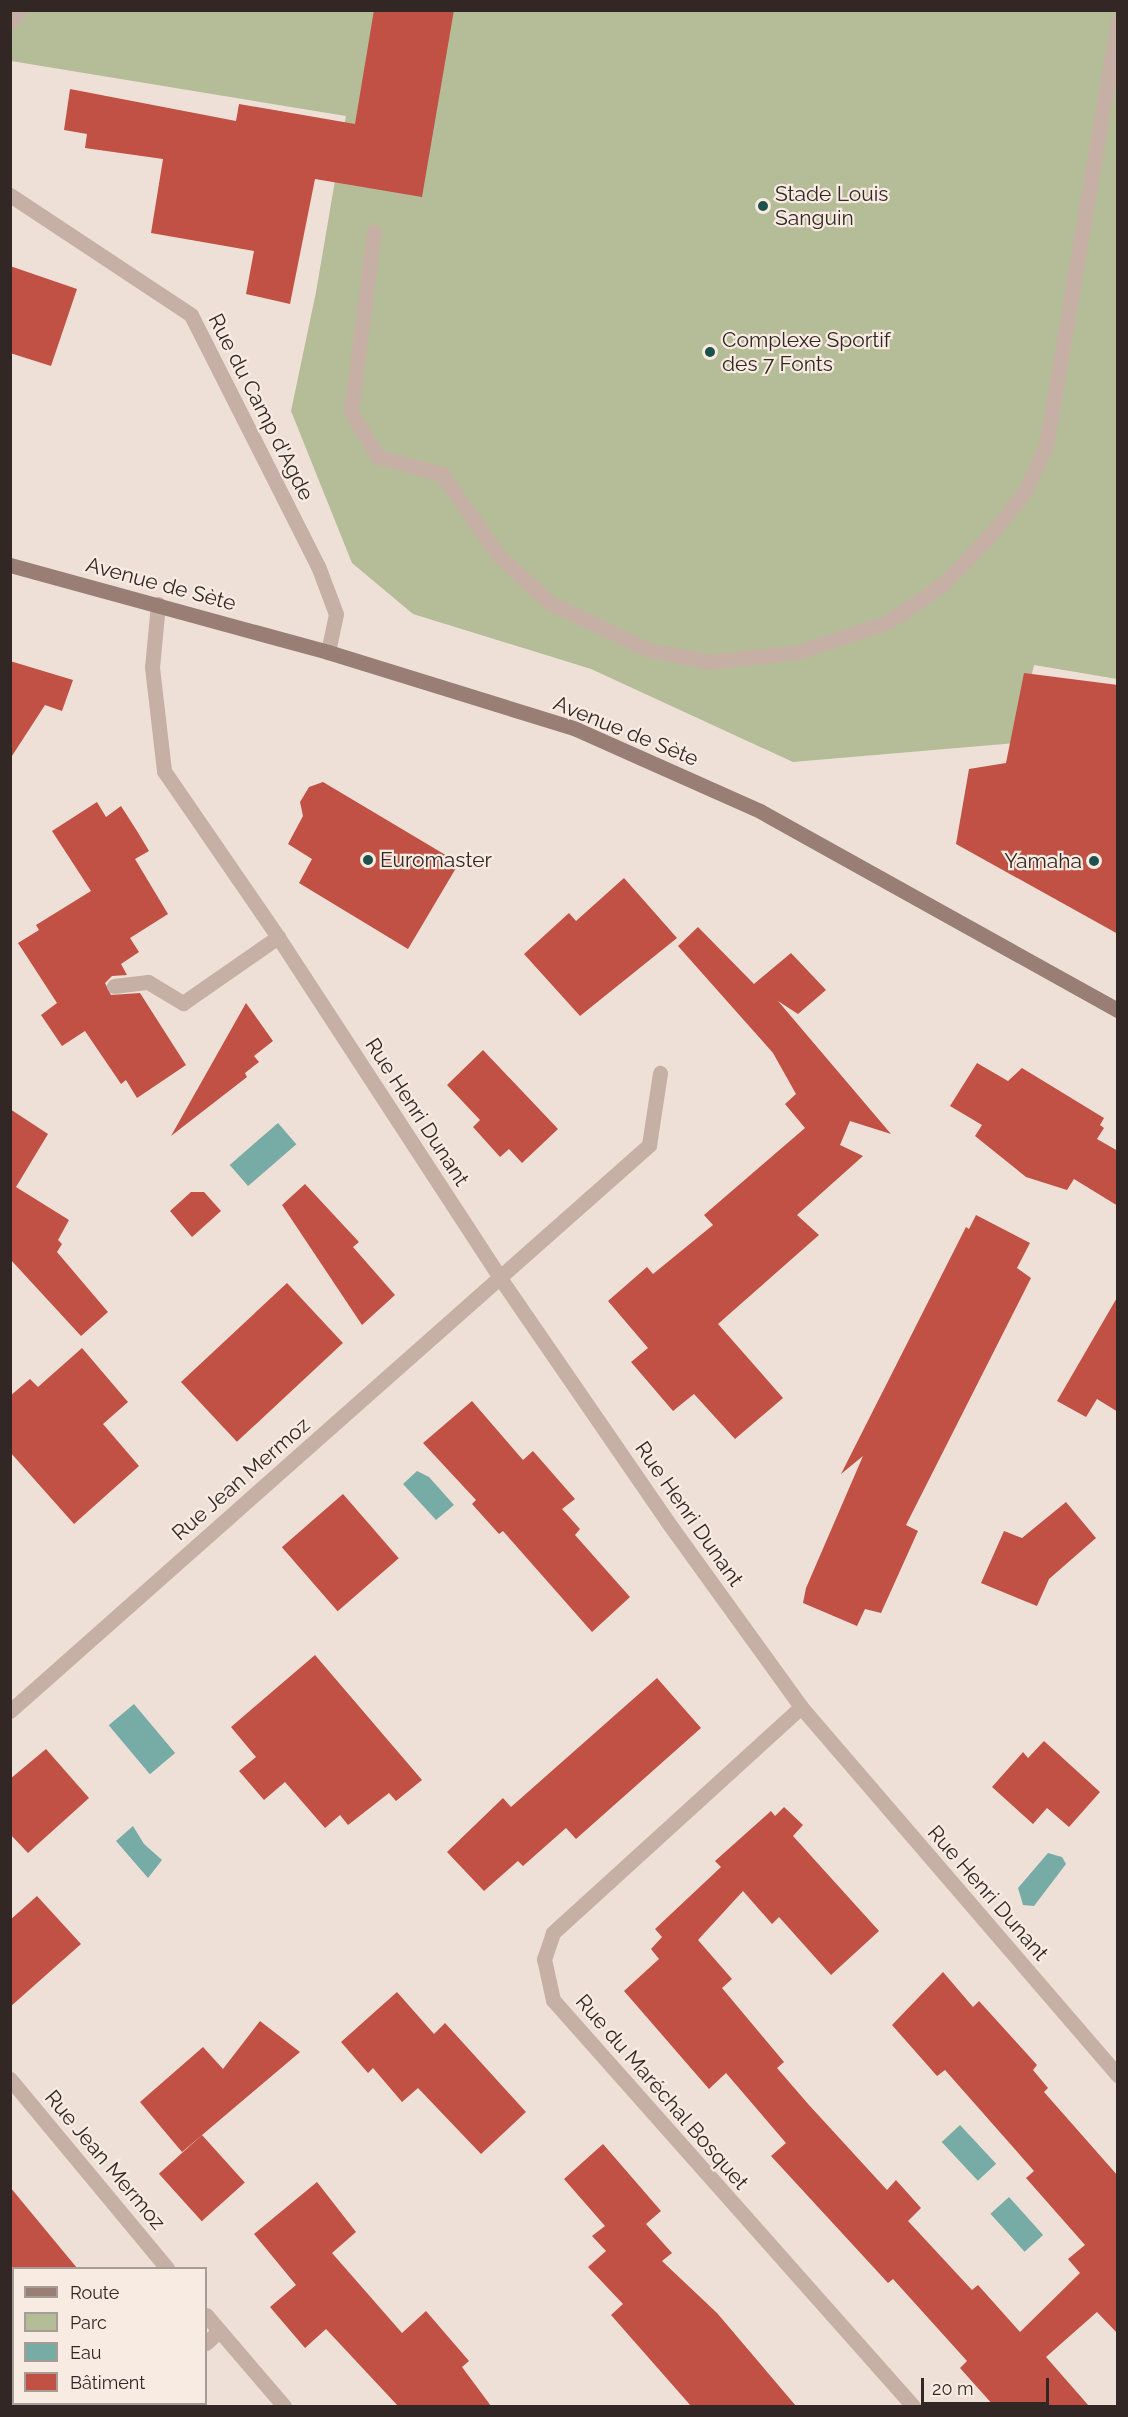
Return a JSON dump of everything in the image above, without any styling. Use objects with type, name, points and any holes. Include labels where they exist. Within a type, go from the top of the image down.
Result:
[{"type":"main road","name":"Avenue de Sète","points":[[10,565],[328,652],[576,729],[760,810],[1118,1010]]},
{"type":"street","points":[[10,22],[20,10]]},
{"type":"street","points":[[374,232],[351,412],[378,457],[442,474],[498,555],[550,603],[639,645],[709,662],[798,652],[888,622],[942,585],[993,532],[1025,491],[1046,446],[1118,21]]},
{"type":"street","name":"Rue du Camp d'Agde","points":[[10,195],[191,315],[318,566],[336,614],[328,652]]},
{"type":"street","name":"Rue Henri Dunant","points":[[158,604],[152,667],[164,771],[278,937],[500,1278],[667,1521],[801,1707],[1118,2075]]},
{"type":"street","points":[[114,986],[148,982],[183,1003],[278,937]]},
{"type":"street","name":"Rue Jean Mermoz","points":[[10,1711],[649,1145],[660,1073]]},
{"type":"street","name":"Rue du Maréchal Bosquet","points":[[801,1707],[554,1933],[544,1959],[553,2000],[913,2406]]},
{"type":"street","name":"Rue Jean Mermoz","points":[[10,2079],[166,2267]]},
{"type":"street","points":[[207,2316],[284,2406]]},
{"type":"street","points":[[207,2342],[219,2331]]},
{"type":"green space","name":"Complexe Sportif des 7 Fonts","points":[[10,11],[1117,11],[1117,679],[1034,665],[1016,743],[793,762],[591,669],[413,614],[352,563],[291,411],[316,292],[346,116],[11,61]]},
{"type":"water","points":[[278,1123],[296,1144],[248,1186],[230,1165]]},
{"type":"water","points":[[417,1471],[429,1477],[454,1505],[436,1520],[403,1484]]},
{"type":"water","points":[[134,1704],[175,1753],[150,1774],[109,1725]]},
{"type":"water","points":[[133,1826],[144,1844],[162,1860],[148,1878],[116,1841]]},
{"type":"water","points":[[1048,1853],[1062,1857],[1066,1864],[1034,1906],[1023,1905],[1018,1888]]},
{"type":"water","points":[[960,2125],[996,2164],[978,2181],[942,2142]]},
{"type":"water","points":[[1009,2197],[1043,2235],[1025,2252],[990,2214]]},
{"type":"building","points":[[374,10],[454,10],[422,197],[315,179],[290,304],[246,294],[254,251],[151,233],[163,159],[85,148],[87,134],[64,130],[70,89],[236,121],[239,104],[355,124]]},
{"type":"building","points":[[10,266],[77,289],[51,366],[10,353]]},
{"type":"building","points":[[10,661],[73,680],[62,711],[45,705],[10,759]]},
{"type":"building","points":[[1024,673],[1118,685],[1118,934],[956,844],[969,769],[1006,763]]},
{"type":"building","points":[[323,782],[459,863],[408,949],[299,883],[312,859],[288,844],[303,816],[300,802],[309,787]]},
{"type":"building","points":[[97,802],[106,817],[121,806],[137,831],[149,851],[135,859],[168,914],[130,938],[139,952],[121,964],[127,975],[112,976],[105,983],[111,995],[140,993],[186,1065],[137,1098],[126,1080],[121,1084],[85,1031],[62,1046],[41,1015],[57,1003],[18,943],[39,930],[36,925],[91,891],[52,831]]},
{"type":"building","points":[[624,878],[677,938],[580,1016],[524,954],[569,913],[576,921]]},
{"type":"building","points":[[698,927],[754,984],[791,953],[826,990],[798,1014],[778,1001],[891,1134],[850,1121],[840,1145],[863,1156],[797,1215],[819,1235],[718,1324],[783,1398],[735,1439],[694,1394],[673,1411],[631,1362],[648,1348],[608,1301],[647,1267],[653,1274],[713,1225],[704,1215],[805,1128],[785,1104],[796,1094],[773,1053],[678,946]]},
{"type":"building","points":[[246,1003],[273,1041],[254,1056],[259,1062],[245,1073],[247,1077],[171,1136]]},
{"type":"building","points":[[483,1050],[558,1129],[522,1163],[509,1149],[500,1157],[473,1127],[480,1120],[447,1085]]},
{"type":"building","points":[[977,1063],[1008,1081],[1022,1068],[1104,1118],[1100,1125],[1104,1128],[1097,1139],[1118,1151],[1118,1206],[1074,1179],[1067,1190],[1026,1177],[975,1136],[982,1125],[950,1106]]},
{"type":"building","points":[[10,1109],[48,1134],[16,1187],[69,1220],[58,1240],[62,1244],[57,1252],[108,1312],[81,1336],[10,1259]]},
{"type":"building","points":[[305,1184],[359,1242],[353,1247],[395,1295],[362,1325],[282,1205]]},
{"type":"building","points":[[191,1192],[204,1192],[221,1211],[192,1237],[170,1211]]},
{"type":"building","points":[[976,1215],[1030,1243],[1017,1268],[1031,1278],[906,1525],[918,1531],[881,1613],[865,1609],[857,1626],[803,1603],[806,1588],[863,1456],[841,1474],[966,1227],[969,1229]]},
{"type":"building","points":[[287,1283],[343,1343],[237,1442],[181,1382]]},
{"type":"building","points":[[1118,1296],[1118,1412],[1097,1399],[1086,1417],[1057,1401]]},
{"type":"building","points":[[82,1348],[128,1402],[103,1424],[139,1466],[74,1524],[10,1452],[10,1396],[30,1379],[38,1387]]},
{"type":"building","points":[[472,1401],[523,1460],[533,1451],[575,1499],[562,1509],[580,1529],[575,1535],[630,1597],[592,1632],[503,1531],[499,1534],[472,1504],[476,1500],[423,1443]]},
{"type":"building","points":[[343,1494],[399,1558],[338,1611],[282,1547]]},
{"type":"building","points":[[1066,1502],[1096,1538],[1049,1579],[1037,1606],[981,1583],[1004,1531],[1022,1538]]},
{"type":"building","points":[[315,1655],[422,1780],[396,1801],[389,1793],[348,1825],[340,1815],[325,1828],[285,1782],[264,1800],[239,1771],[256,1757],[231,1727]]},
{"type":"building","points":[[657,1678],[701,1728],[576,1839],[566,1828],[523,1866],[518,1861],[484,1891],[447,1852],[503,1798],[511,1807]]},
{"type":"building","points":[[1044,1741],[1100,1792],[1069,1827],[1047,1808],[1033,1824],[992,1787],[1023,1752],[1028,1758]]},
{"type":"building","points":[[46,1749],[89,1798],[28,1853],[10,1834],[10,1779]]},
{"type":"building","points":[[784,1807],[803,1825],[793,1836],[879,1931],[831,1975],[779,1917],[772,1924],[743,1891],[698,1940],[732,1979],[722,1988],[784,2062],[777,2068],[809,2105],[887,2190],[896,2180],[921,2208],[908,2221],[972,2290],[978,2285],[1020,2332],[1080,2273],[1068,2259],[1085,2245],[1026,2178],[1034,2171],[945,2070],[937,2076],[892,2025],[943,1972],[973,2007],[979,2001],[1037,2065],[1033,2070],[1048,2088],[1044,2092],[1118,2176],[1118,2334],[1097,2312],[1046,2357],[1089,2406],[994,2406],[960,2368],[967,2361],[893,2279],[888,2283],[771,2156],[786,2143],[726,2073],[709,2089],[624,1991],[659,1959],[651,1949],[662,1937],[655,1929],[721,1867],[715,1861],[771,1811],[775,1816]]},
{"type":"building","points":[[37,1896],[81,1944],[10,2007],[10,1920]]},
{"type":"building","points":[[397,1992],[434,2034],[445,2023],[526,2112],[481,2154],[418,2088],[402,2102],[373,2068],[368,2073],[341,2042]]},
{"type":"building","points":[[260,2021],[300,2052],[182,2152],[140,2102],[203,2047],[223,2069]]},
{"type":"building","points":[[202,2135],[245,2183],[202,2221],[159,2174]]},
{"type":"building","points":[[603,2144],[661,2211],[646,2224],[672,2253],[662,2261],[717,2313],[796,2406],[691,2406],[611,2315],[623,2304],[588,2267],[606,2251],[592,2236],[605,2226],[564,2179]]},
{"type":"building","points":[[317,2182],[356,2232],[332,2253],[402,2333],[426,2311],[469,2361],[462,2367],[491,2406],[398,2406],[326,2329],[305,2348],[270,2307],[296,2285],[254,2234]]},
{"type":"building","points":[[10,2187],[76,2267],[10,2268]]},
{"type":"place","name":"Stade Louis Sanguin","points":[[763,206]]},
{"type":"place","name":"Complexe Sportif des 7 Fonts","points":[[710,352]]},
{"type":"place","name":"Euromaster","points":[[368,860]]},
{"type":"place","name":"Yamaha","points":[[1094,861]]}]
